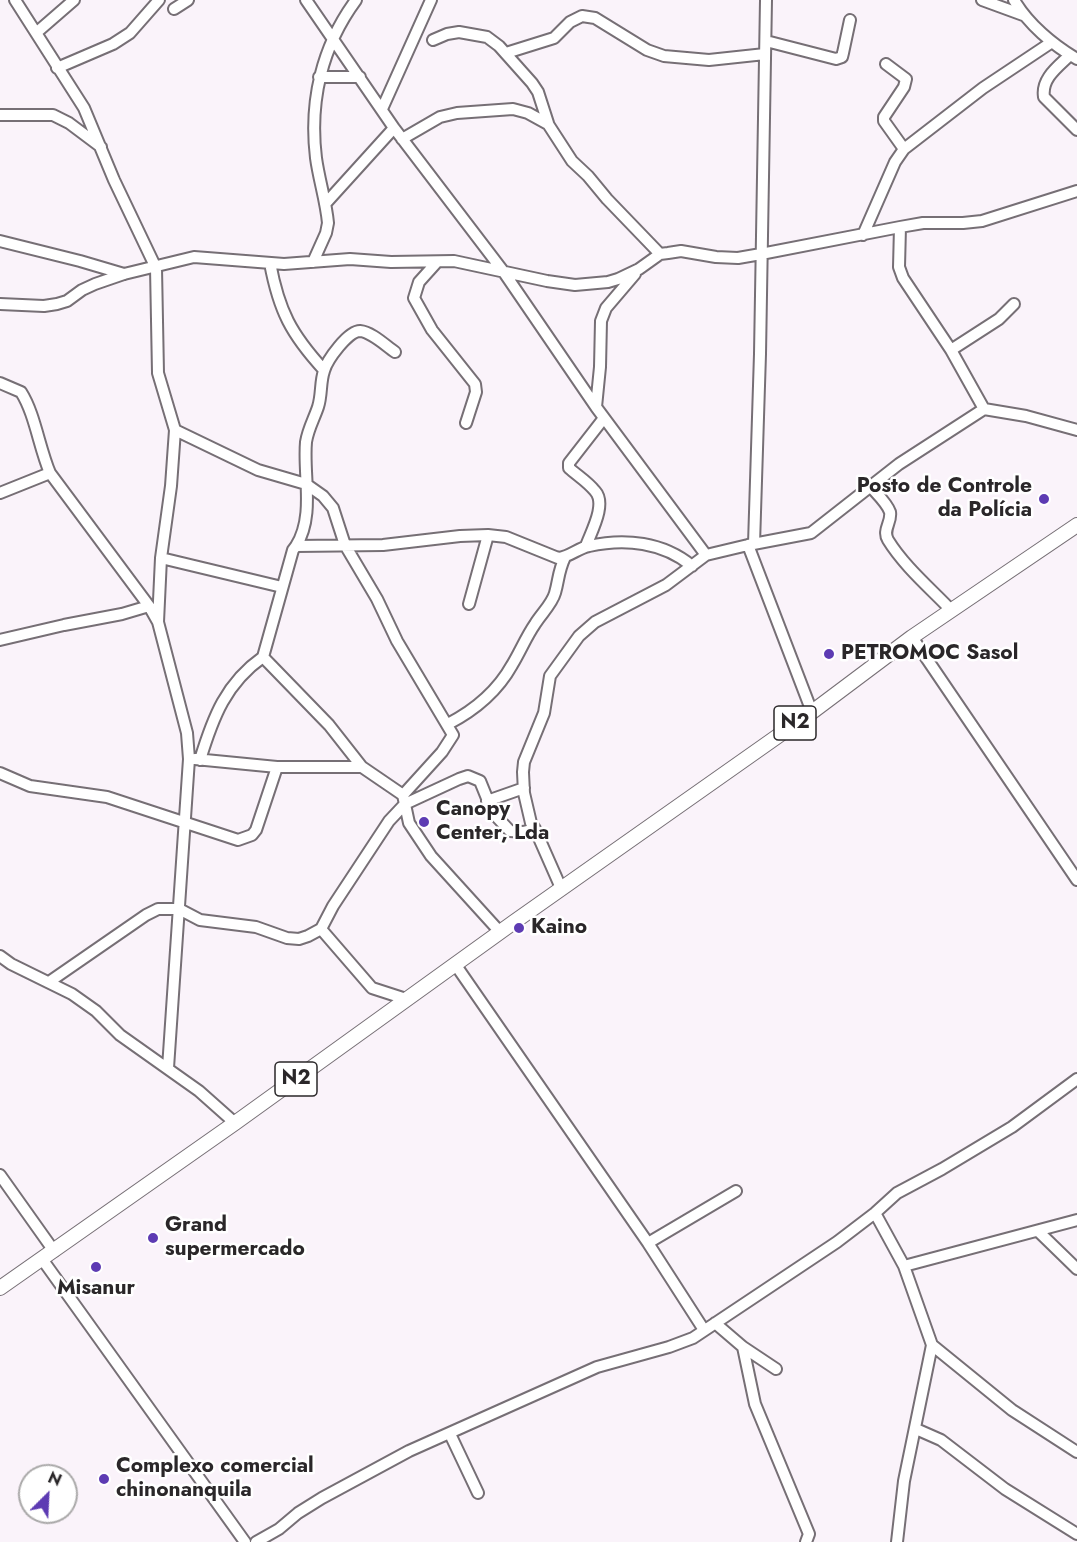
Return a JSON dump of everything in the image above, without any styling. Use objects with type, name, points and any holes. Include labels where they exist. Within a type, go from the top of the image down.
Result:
[{"type":"main road","name":"N2","points":[[1,1286],[235,1123],[561,888],[812,712],[912,637],[1077,525]]},
{"type":"street","points":[[15,0],[84,108],[114,180],[156,268],[158,373],[175,430],[171,486],[161,558],[158,622],[164,652],[194,759]]},
{"type":"street","points":[[36,33],[74,0]]},
{"type":"street","points":[[57,68],[113,44],[130,33],[159,0]]},
{"type":"street","points":[[174,9],[188,0]]},
{"type":"street","points":[[306,0],[394,128],[503,272],[596,407],[706,555]]},
{"type":"street","points":[[313,262],[328,223],[316,160],[314,135],[319,76],[341,21],[356,0]]},
{"type":"street","points":[[382,109],[431,0]]},
{"type":"street","points":[[766,0],[761,254],[751,544],[812,712]]},
{"type":"street","points":[[982,0],[1023,15]]},
{"type":"street","points":[[1014,0],[1023,15],[1052,42],[1074,57],[1049,76],[1043,91],[1044,97],[1077,130]]},
{"type":"street","points":[[506,53],[554,38],[570,22],[582,16],[595,18],[647,50],[664,56],[709,60],[765,54]]},
{"type":"street","points":[[766,41],[836,59],[842,57],[850,20]]},
{"type":"street","points":[[433,40],[459,32],[473,34],[487,38],[506,53],[538,92],[548,124],[572,161],[660,254]]},
{"type":"street","points":[[863,235],[895,162],[904,149],[983,88],[1052,42]]},
{"type":"street","points":[[886,64],[906,79],[904,87],[884,117],[884,121],[904,149]]},
{"type":"street","points":[[319,76],[360,77]]},
{"type":"street","points":[[402,139],[440,117],[476,111],[513,109],[528,113],[548,124]]},
{"type":"street","points":[[0,115],[53,116],[69,123],[101,147]]},
{"type":"street","points":[[326,203],[394,128]]},
{"type":"street","points":[[0,304],[44,306],[57,304],[67,301],[95,284],[124,274],[194,257],[284,264],[350,259],[391,262],[454,261],[575,285],[608,282],[639,269],[660,254],[681,251],[738,258],[923,223],[963,224],[1077,191]]},
{"type":"street","points":[[900,227],[899,267],[903,278],[951,350],[984,410]]},
{"type":"street","points":[[0,241],[124,274]]},
{"type":"street","points":[[270,262],[275,291],[284,316],[302,345],[324,370]]},
{"type":"street","points":[[437,262],[419,282],[414,298],[432,330],[475,384],[476,392],[466,423]]},
{"type":"street","points":[[596,407],[603,314],[639,269]]},
{"type":"street","points":[[951,350],[999,319],[1014,304]]},
{"type":"street","points":[[168,1068],[184,823],[194,759],[232,686],[263,657],[293,550],[303,531],[306,516],[306,440],[319,404],[324,370],[351,334],[358,331],[395,352]]},
{"type":"street","points":[[0,384],[21,392],[50,473],[149,606],[158,622]]},
{"type":"street","points":[[561,888],[531,823],[524,788],[524,762],[544,713],[550,676],[559,660],[579,636],[595,622],[666,585],[706,555],[811,533],[899,464],[984,410],[1026,416],[1077,430]]},
{"type":"street","points":[[586,546],[600,505],[599,496],[569,468],[568,463],[604,418]]},
{"type":"street","points":[[49,982],[153,911],[179,909],[200,920],[256,927],[294,939],[308,936],[321,929],[333,906],[350,884],[389,820],[453,735],[397,641],[377,599],[345,545],[333,508],[323,496],[306,484],[258,470],[175,430]]},
{"type":"street","points":[[0,493],[50,473]]},
{"type":"street","points":[[870,486],[890,513],[886,535],[888,540],[903,560],[951,610]]},
{"type":"street","points":[[296,546],[383,545],[488,535],[506,537],[558,558],[565,557],[586,546],[620,543],[652,544],[682,558],[692,566]]},
{"type":"street","points":[[469,604],[488,535]]},
{"type":"street","points":[[448,724],[474,709],[498,687],[534,625],[554,596],[558,570],[565,557]]},
{"type":"street","points":[[161,558],[282,587]]},
{"type":"street","points":[[0,640],[149,606]]},
{"type":"street","points":[[912,637],[1077,880]]},
{"type":"street","points":[[263,657],[329,725],[362,767],[404,800],[409,823],[431,856],[500,932]]},
{"type":"street","points":[[194,759],[277,767],[362,767]]},
{"type":"street","points":[[0,773],[30,786],[107,797],[238,840],[252,835],[256,830],[277,767]]},
{"type":"street","points":[[404,800],[468,776],[480,781],[493,813],[510,831],[523,832],[535,829]]},
{"type":"street","points":[[487,801],[524,788]]},
{"type":"street","points":[[321,929],[372,988],[406,999]]},
{"type":"street","points":[[0,956],[10,964],[72,994],[96,1011],[120,1035],[199,1091],[235,1123]]},
{"type":"street","points":[[455,964],[648,1243],[704,1330]]},
{"type":"street","points":[[256,1542],[322,1498],[409,1451],[586,1372],[624,1358],[669,1347],[693,1338],[837,1242],[897,1193],[942,1169],[1012,1126],[1077,1078]]},
{"type":"street","points":[[0,1175],[54,1251]]},
{"type":"street","points":[[648,1243],[736,1191]]},
{"type":"street","points":[[875,1213],[904,1266],[932,1345],[904,1481],[897,1542]]},
{"type":"street","points":[[904,1266],[1077,1220]]},
{"type":"street","points":[[1038,1231],[1077,1269]]},
{"type":"street","points":[[42,1259],[245,1542]]},
{"type":"street","points":[[715,1323],[743,1347],[776,1369]]},
{"type":"street","points":[[932,1345],[1012,1410],[1077,1452]]},
{"type":"street","points":[[743,1347],[755,1404],[809,1534],[806,1542]]},
{"type":"street","points":[[916,1429],[949,1445],[1005,1489],[1077,1534]]},
{"type":"street","points":[[450,1434],[478,1493]]},
{"type":"place","name":"Posto de Controle da Polícia","points":[[1044,499]]},
{"type":"place","name":"PETROMOC Sasol","points":[[829,654]]},
{"type":"place","name":"Canopy Center, Lda","points":[[424,822]]},
{"type":"place","name":"Kaino","points":[[519,928]]},
{"type":"place","name":"Grand supermercado","points":[[153,1238]]},
{"type":"place","name":"Misanur","points":[[96,1267]]},
{"type":"place","name":"Complexo comercial chinonanquila","points":[[104,1479]]}]
